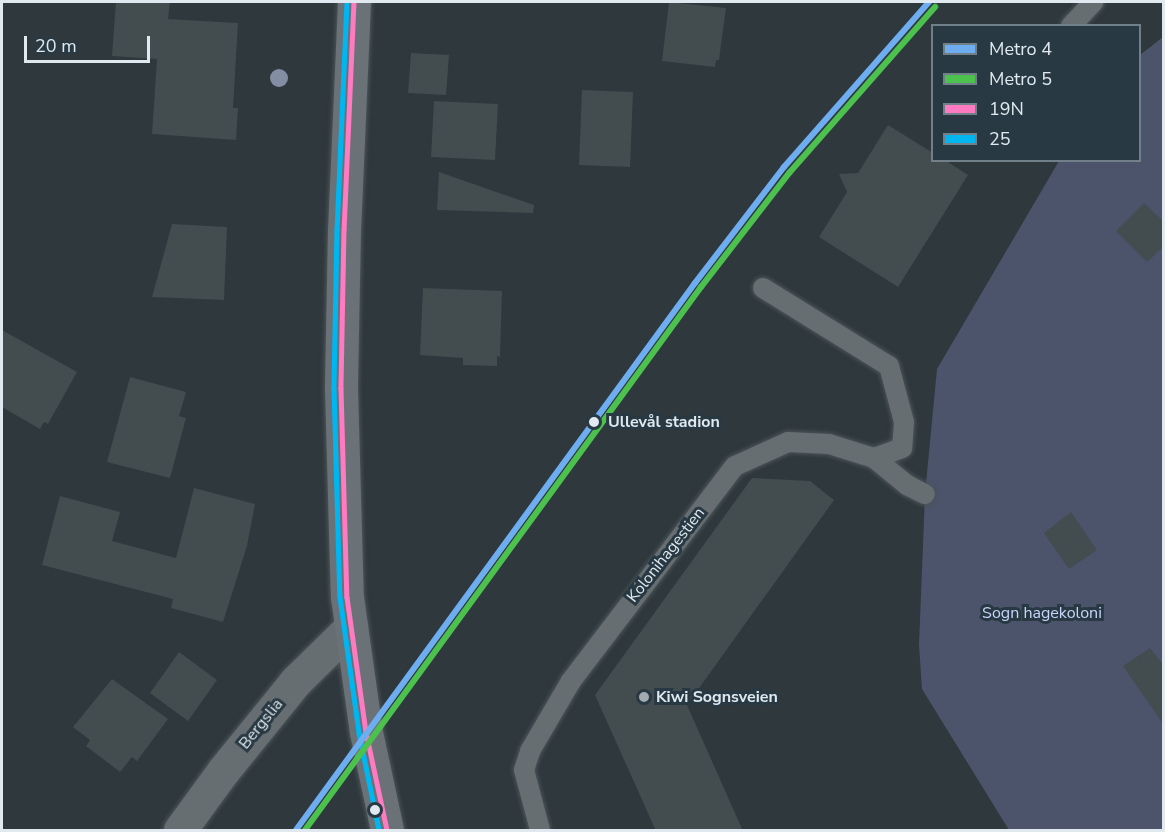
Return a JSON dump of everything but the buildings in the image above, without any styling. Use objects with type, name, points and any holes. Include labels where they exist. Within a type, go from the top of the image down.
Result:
[{"type":"main road","points":[[354,2],[344,218],[341,387],[347,586],[352,642],[378,795],[387,831]]},
{"type":"street","name":"Bergslia","points":[[180,831],[223,771],[296,681],[352,642]]},
{"type":"lane","points":[[1073,24],[1093,2]]},
{"type":"lane","points":[[763,288],[889,366],[904,422],[902,448],[874,458]]},
{"type":"lane","name":"Kolonihagestien","points":[[540,831],[524,770],[530,751],[571,681],[735,466],[788,442],[829,444],[874,458],[907,485],[925,494]]},
{"type":"green space","name":"Sogn hagekoloni","points":[[1163,37],[1163,830],[1009,830],[922,689],[919,645],[925,494],[937,369],[1058,162],[1141,162],[1141,54]]},
{"type":"metro line","name":"4","points":[[296,830],[695,283],[784,167],[929,2]]},
{"type":"metro line","name":"5","points":[[305,830],[701,287],[790,172],[935,7]]},
{"type":"transit line","name":"25","points":[[347,2],[337,229],[334,388],[340,597],[359,733],[379,830]]},
{"type":"transit line","name":"19N","points":[[354,2],[344,229],[341,388],[347,597],[366,732],[387,830]]},
{"type":"place","name":"Ullevål stadion","points":[[594,422]]},
{"type":"place","name":"Kiwi Sognsveien","points":[[644,697]]}]
